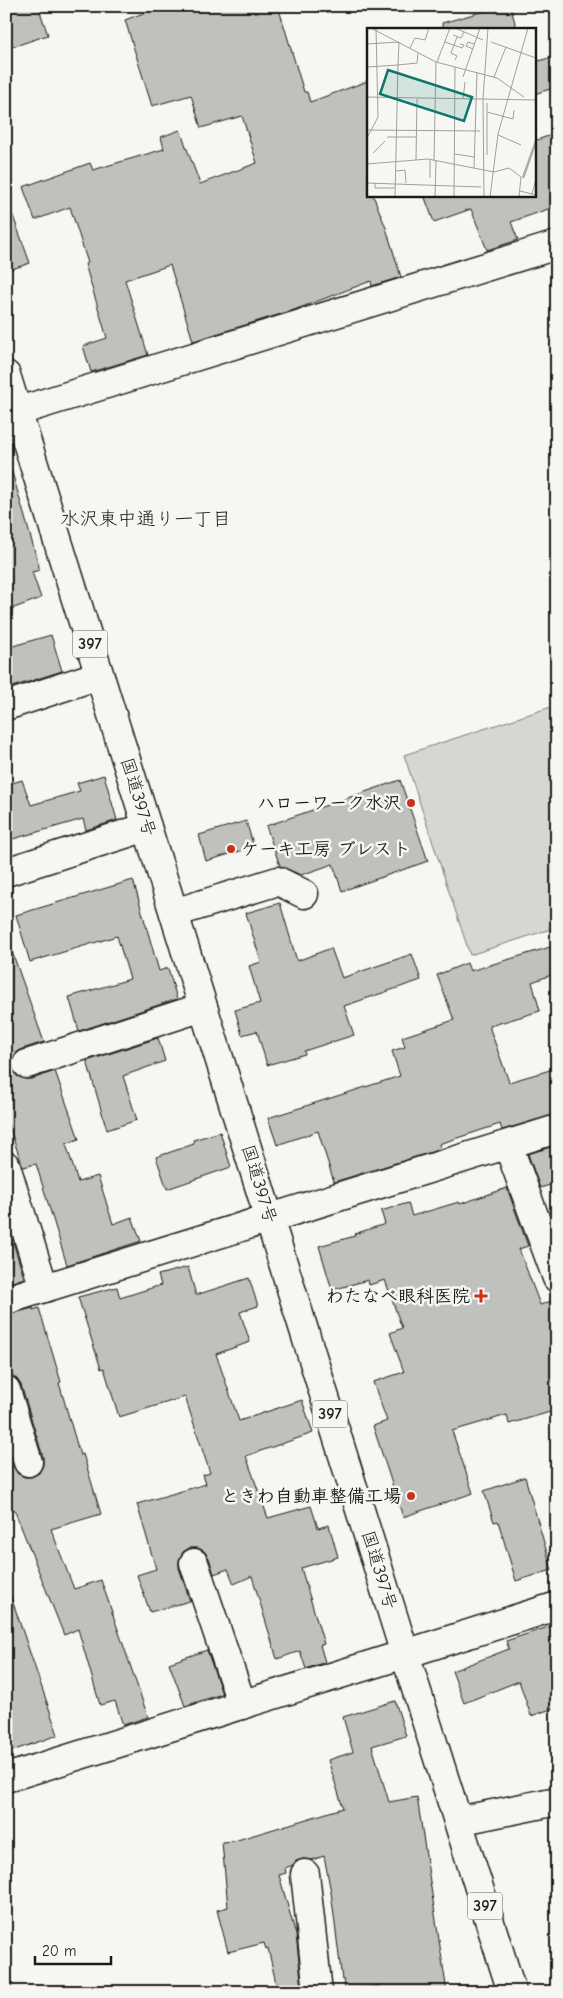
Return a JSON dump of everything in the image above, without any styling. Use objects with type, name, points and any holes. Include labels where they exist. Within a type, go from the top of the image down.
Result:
[{"type":"main road","points":[[12,414],[557,245]]},
{"type":"main road","name":"国道397号","points":[[6,375],[12,414],[99,675],[512,1992]]},
{"type":"main road","points":[[6,706],[99,675]]},
{"type":"main road","points":[[6,872],[147,827]]},
{"type":"main road","points":[[174,912],[278,881],[304,894]]},
{"type":"main road","points":[[28,1064],[203,1007]]},
{"type":"main road","points":[[6,1300],[557,1129]]},
{"type":"main road","points":[[508,1145],[557,1278]]},
{"type":"main road","points":[[6,1166],[44,1288]]},
{"type":"main road","points":[[6,1390],[28,1462]]},
{"type":"main road","points":[[194,1563],[242,1705]]},
{"type":"main road","points":[[6,1778],[557,1606]]},
{"type":"main road","points":[[458,1821],[557,1801]]},
{"type":"main road","points":[[304,1874],[318,1992]]},
{"type":"shaded area","points":[[557,705],[557,927],[470,955],[404,755]]},
{"type":"building","points":[[6,6],[38,6],[48,35],[6,49]]},
{"type":"building","points":[[162,6],[278,6],[304,92],[307,92],[310,102],[367,81],[367,196],[373,196],[386,228],[401,277],[372,286],[371,281],[294,310],[193,341],[170,265],[125,280],[148,355],[91,372],[83,346],[107,338],[85,264],[88,263],[70,207],[35,220],[23,187],[90,163],[93,170],[164,149],[161,137],[180,130],[200,184],[257,163],[242,116],[201,128],[191,95],[152,106],[125,20]]},
{"type":"building","points":[[486,6],[510,6],[517,28],[443,28],[442,23],[488,10]]},
{"type":"building","points":[[557,56],[557,87],[536,93],[536,61]]},
{"type":"building","points":[[557,133],[557,206],[511,222],[518,240],[487,250],[471,209],[434,222],[424,196],[536,196],[536,140]]},
{"type":"building","points":[[6,205],[9,205],[30,263],[6,271]]},
{"type":"building","points":[[12,472],[40,570],[32,572],[41,598],[6,611],[6,473]]},
{"type":"building","points":[[51,635],[62,671],[6,689],[6,648]]},
{"type":"building","points":[[104,775],[117,820],[86,830],[83,819],[6,841],[6,785],[22,780],[31,805],[80,791],[77,783]]},
{"type":"building","points":[[400,780],[428,861],[342,891],[333,864],[301,875],[280,866],[266,826]]},
{"type":"building","points":[[246,821],[254,847],[206,861],[199,835]]},
{"type":"building","points":[[133,880],[159,971],[168,968],[177,999],[79,1031],[69,997],[130,979],[117,936],[30,962],[16,915]]},
{"type":"building","points":[[280,903],[297,961],[331,948],[342,978],[412,954],[421,980],[344,1006],[354,1035],[304,1051],[305,1054],[267,1065],[257,1031],[242,1035],[235,1010],[260,1003],[249,966],[261,962],[246,913]]},
{"type":"building","points":[[9,943],[44,1042],[22,1049],[16,1053],[12,1061],[12,1069],[17,1076],[24,1079],[32,1079],[55,1071],[79,1139],[66,1144],[78,1182],[98,1176],[113,1224],[132,1217],[141,1241],[67,1265],[36,1164],[23,1167],[6,1118],[6,944]]},
{"type":"building","points":[[557,945],[557,973],[532,982],[540,1011],[490,1026],[490,1029],[509,1082],[557,1068],[557,1114],[502,1130],[500,1124],[439,1144],[441,1149],[334,1182],[318,1131],[277,1145],[268,1118],[400,1076],[392,1051],[405,1047],[402,1037],[454,1020],[437,975],[467,963],[470,971]]},
{"type":"building","points":[[158,1038],[165,1061],[123,1076],[137,1120],[107,1130],[87,1061]]},
{"type":"building","points":[[220,1132],[231,1167],[167,1189],[156,1157],[194,1144],[193,1140]]},
{"type":"building","points":[[557,1145],[557,1183],[540,1188],[528,1154]]},
{"type":"building","points":[[507,1188],[528,1246],[519,1249],[540,1305],[557,1299],[557,1410],[509,1424],[507,1415],[452,1431],[473,1493],[403,1517],[373,1426],[387,1421],[373,1382],[404,1372],[390,1333],[402,1328],[385,1280],[369,1285],[368,1280],[332,1290],[319,1246],[355,1236],[354,1234],[385,1224],[381,1211],[408,1203],[412,1216],[459,1202],[460,1204]]},
{"type":"building","points":[[6,1219],[24,1278],[6,1284]]},
{"type":"building","points":[[188,1267],[196,1295],[249,1278],[258,1306],[240,1312],[250,1342],[216,1354],[239,1421],[302,1400],[313,1433],[246,1456],[268,1518],[311,1506],[318,1528],[329,1525],[338,1557],[301,1568],[324,1644],[320,1645],[325,1662],[306,1669],[300,1651],[277,1659],[252,1576],[234,1584],[228,1569],[214,1574],[209,1558],[204,1551],[198,1548],[189,1548],[183,1552],[179,1560],[179,1568],[190,1601],[150,1612],[137,1575],[156,1569],[137,1504],[206,1484],[203,1475],[210,1473],[185,1397],[119,1417],[104,1368],[101,1369],[78,1297],[117,1287],[120,1298],[161,1285],[158,1275]]},
{"type":"building","points":[[33,1308],[33,1310],[39,1308],[80,1455],[83,1454],[101,1514],[51,1529],[74,1589],[101,1580],[148,1717],[123,1725],[115,1701],[100,1705],[78,1629],[64,1635],[14,1509],[6,1512],[6,1468],[13,1466],[18,1474],[32,1477],[39,1473],[43,1465],[43,1457],[21,1385],[16,1378],[6,1375],[6,1315]]},
{"type":"building","points":[[525,1477],[552,1570],[516,1581],[498,1521],[494,1522],[484,1491]]},
{"type":"building","points":[[10,1594],[58,1735],[6,1753],[6,1595]]},
{"type":"building","points":[[557,1624],[557,1707],[531,1716],[519,1681],[464,1703],[452,1671],[509,1649],[506,1641]]},
{"type":"building","points":[[207,1650],[222,1694],[185,1706],[169,1663]]},
{"type":"building","points":[[395,1701],[406,1736],[372,1746],[389,1802],[417,1797],[447,1992],[380,1992],[379,1986],[345,1990],[324,1856],[312,1860],[303,1859],[296,1861],[293,1865],[285,1868],[286,1873],[279,1875],[296,1935],[302,1988],[278,1992],[268,1948],[266,1949],[264,1943],[228,1952],[217,1910],[228,1907],[222,1842],[234,1841],[343,1808],[328,1760],[353,1752],[343,1717]]},
{"type":"place","name":"ハローワーク水沢","points":[[411,803]]},
{"type":"place","name":"ケーキ工房 ブレスト","points":[[231,849]]},
{"type":"place","name":"わたなべ眼科医院","points":[[481,1296]]},
{"type":"place","name":"ときわ自動車整備工場","points":[[411,1496]]},
{"type":"district","name":"水沢東中通り一丁目","points":[[146,519]]}]
